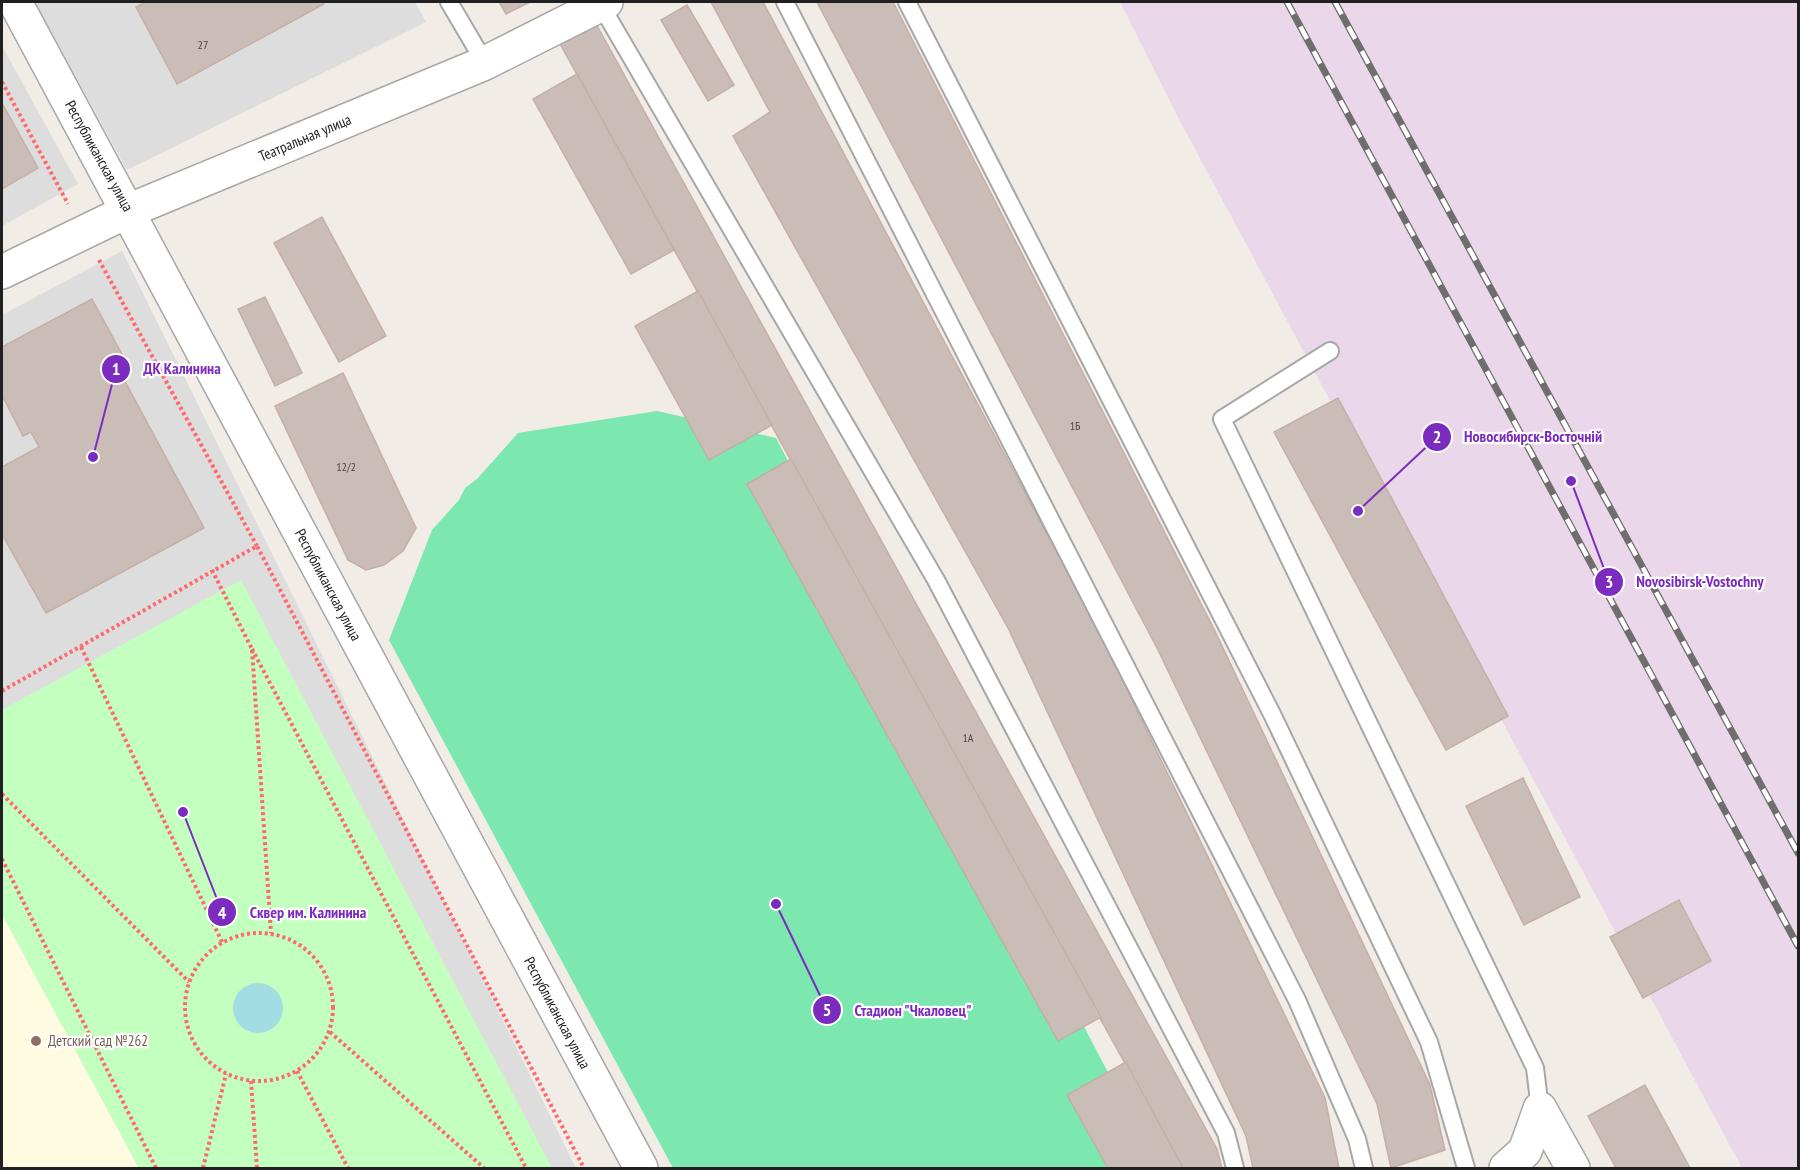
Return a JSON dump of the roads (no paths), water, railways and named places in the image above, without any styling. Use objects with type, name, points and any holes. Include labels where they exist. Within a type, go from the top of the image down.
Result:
[{"type":"street","name":"Республиканская улица","points":[[15,2],[640,1168]]},
{"type":"street","name":"Театральная улица","points":[[2,272],[128,211],[485,63],[602,2]]},
{"type":"street","points":[[1506,1168],[1525,1151],[1540,1109]]},
{"type":"street","points":[[1540,1109],[1573,1168]]},
{"type":"lane","points":[[449,2],[485,63]]},
{"type":"lane","points":[[602,2],[936,580],[1226,1133],[1235,1168]]},
{"type":"lane","points":[[785,2],[1297,1000],[1357,1139],[1364,1168]]},
{"type":"lane","points":[[907,2],[1272,714],[1424,1031],[1466,1168]]},
{"type":"lane","points":[[1330,351],[1222,419],[1535,1068],[1540,1109]]},
{"type":"water","points":[[253,983],[263,983],[276,990],[283,1003],[283,1013],[276,1026],[263,1033],[253,1033],[244,1029],[237,1022],[233,1013],[233,1003],[237,994],[244,987]]},
{"type":"railway","points":[[1287,2],[1798,946]]},
{"type":"railway","points":[[1335,2],[1798,853]]},
{"type":"place","name":"ДК Калинина","points":[[93,457]]},
{"type":"place","name":"Novosibirsk-Vostochny","points":[[1571,481]]},
{"type":"place","name":"Новосибирск-Восточній","points":[[1358,511]]},
{"type":"place","name":"Сквер им. Калинина","points":[[183,812]]},
{"type":"place","name":"Стадион \"Чкаловец\"","points":[[776,904]]},
{"type":"place","name":"Детский сад №262","points":[[36,1041]]}]
